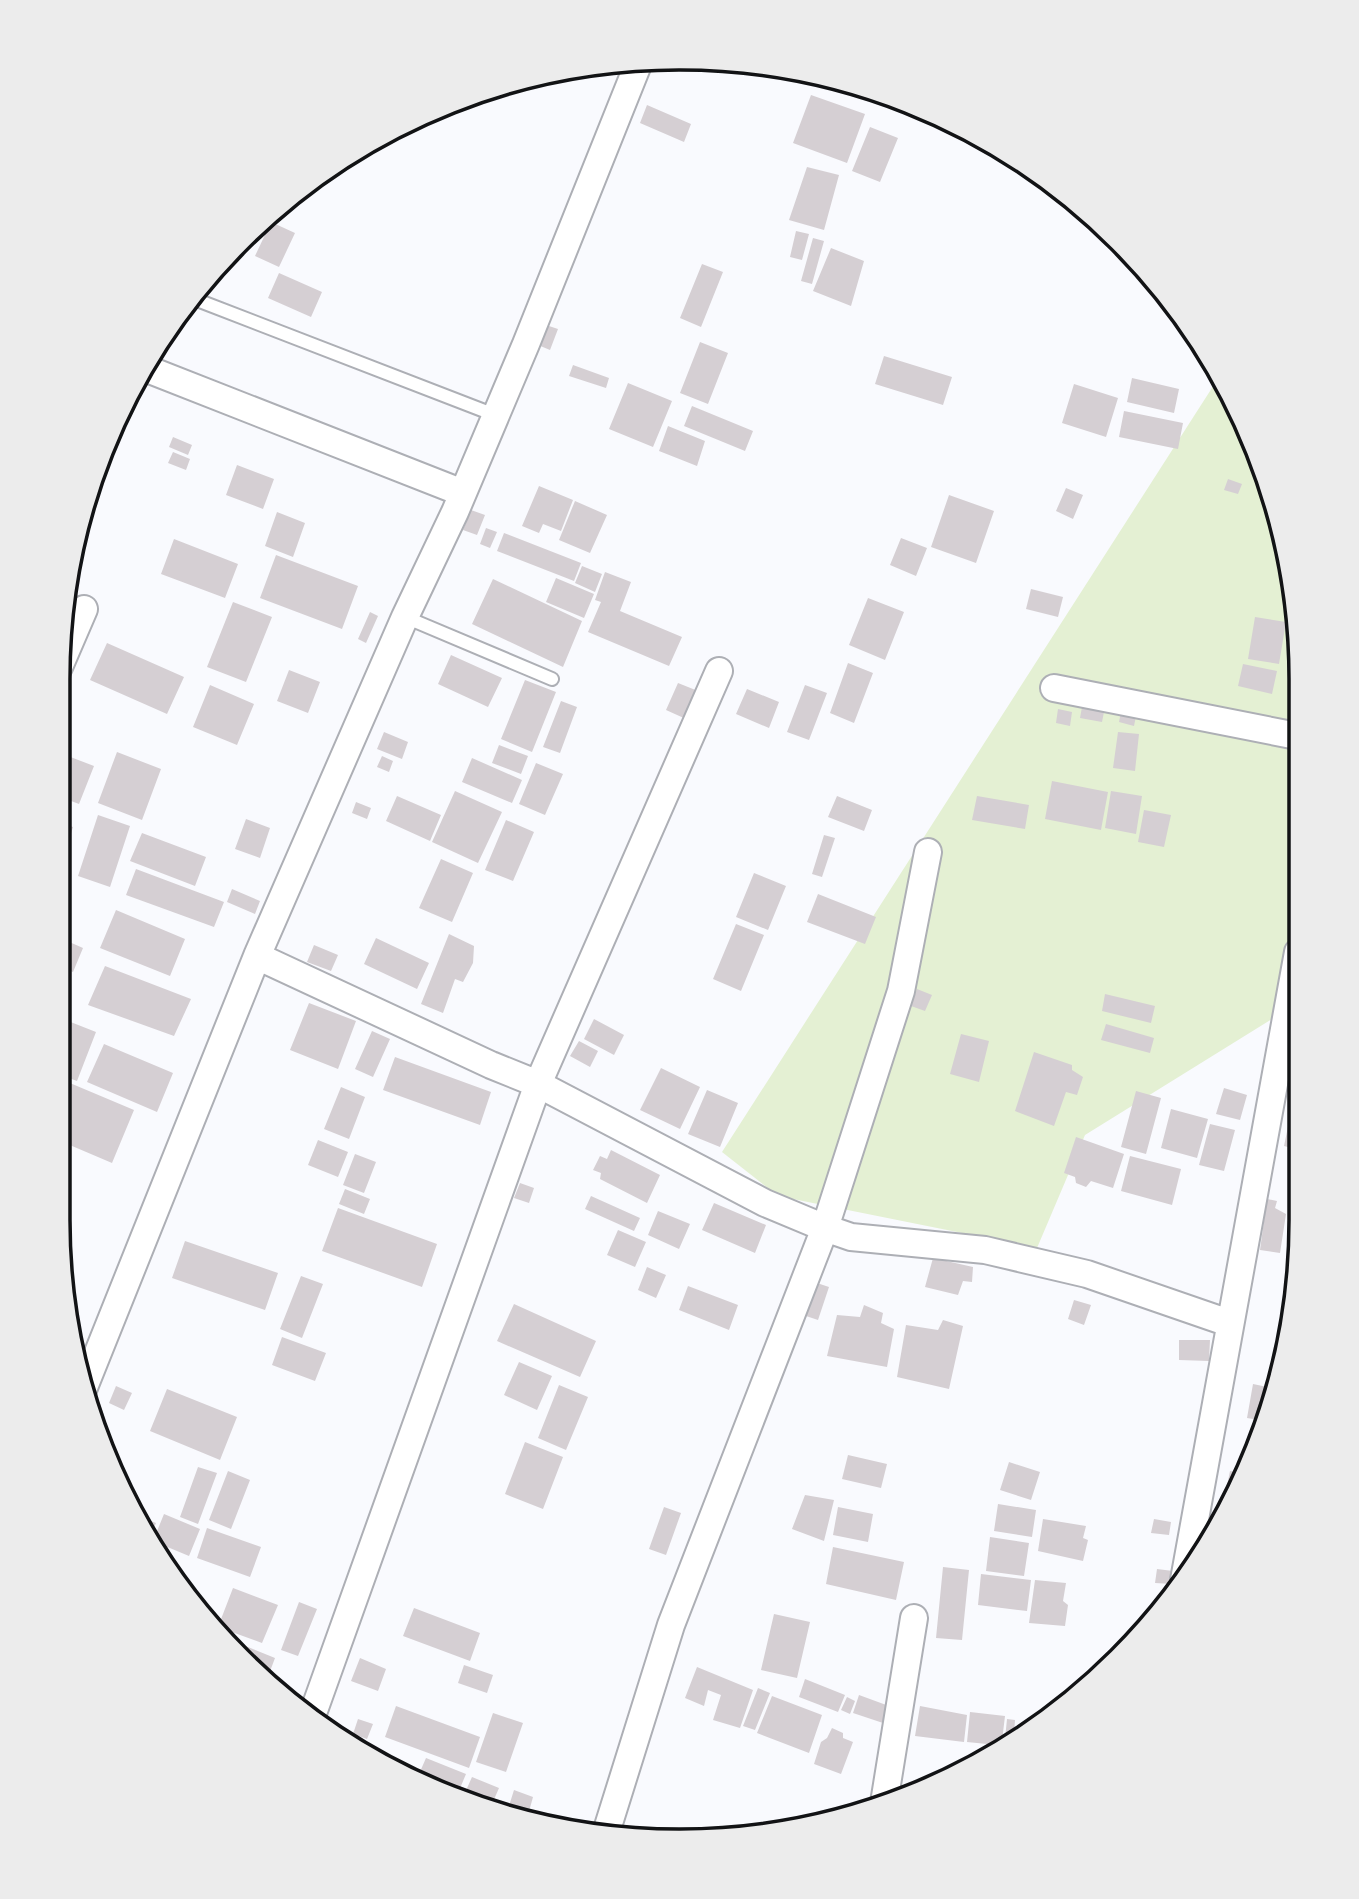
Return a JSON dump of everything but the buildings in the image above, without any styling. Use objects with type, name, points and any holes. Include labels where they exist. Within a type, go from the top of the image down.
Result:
[{"type":"street","points":[[90,1373],[257,956],[405,617],[463,493],[635,71]]},
{"type":"street","points":[[154,372],[463,493]]},
{"type":"street","points":[[71,639],[84,609]]},
{"type":"street","points":[[315,1708],[538,1084],[719,671]]},
{"type":"street","points":[[1054,688],[1289,734]]},
{"type":"street","points":[[608,1825],[671,1625],[825,1228],[901,991],[928,852]]},
{"type":"street","points":[[257,956],[491,1065],[538,1084],[765,1203],[825,1228],[851,1237],[985,1250],[1087,1275],[1229,1323]]},
{"type":"street","points":[[1189,1554],[1289,1000]]},
{"type":"street","points":[[886,1793],[914,1618]]},
{"type":"lane","points":[[201,302],[495,415]]},
{"type":"lane","points":[[405,617],[552,679]]},
{"type":"green space","points":[[1213,386],[1243,446],[1257,484],[1284,600],[1289,680],[1289,1009],[1085,1135],[1037,1248],[778,1196],[722,1152]]}]
